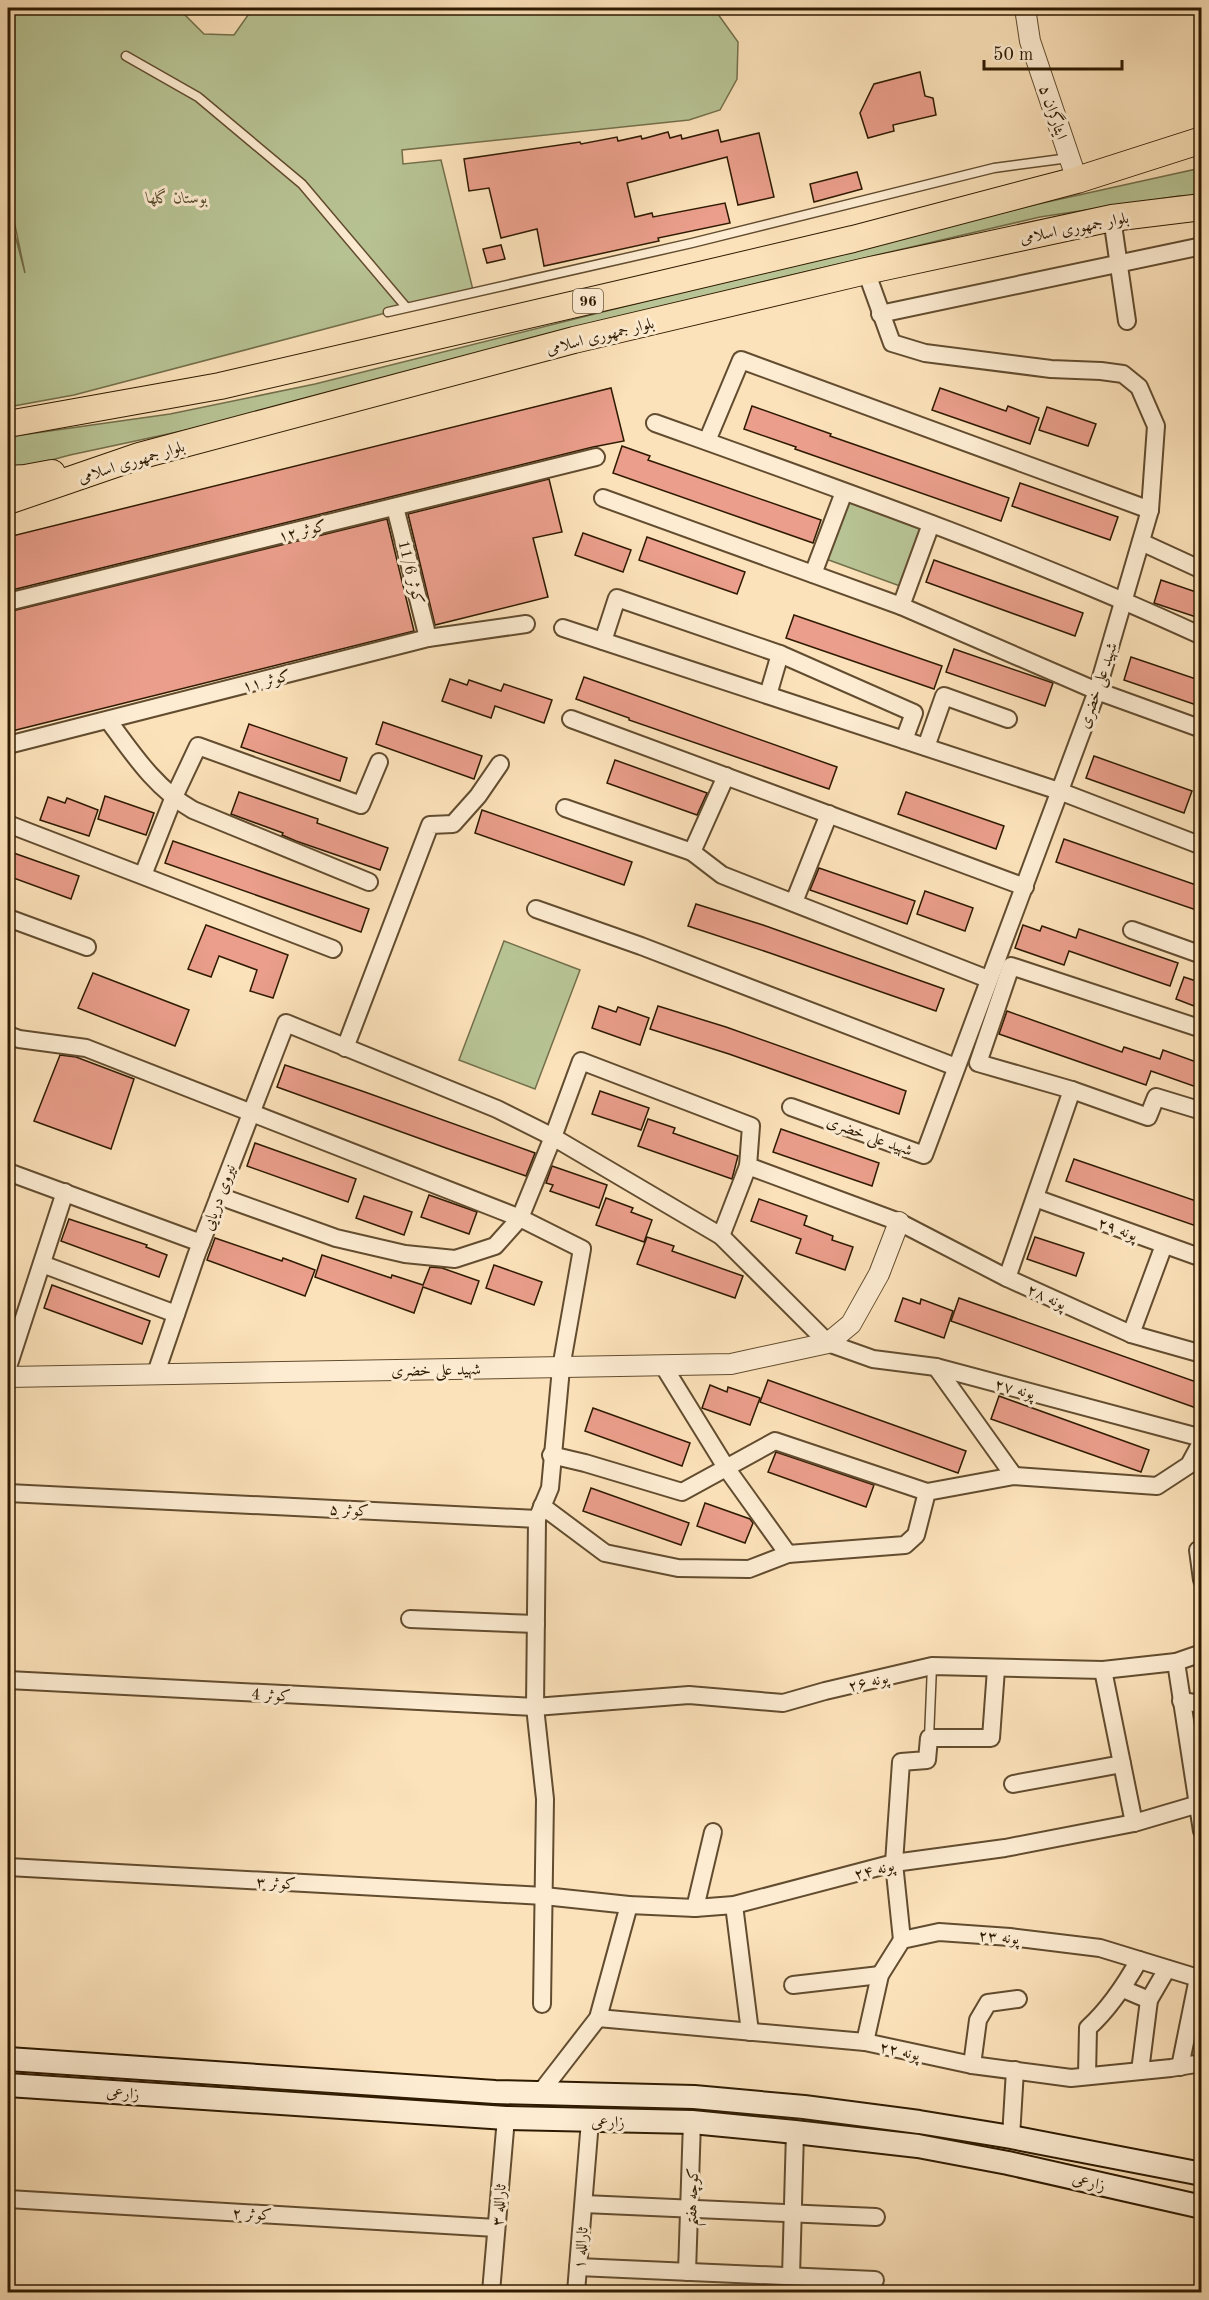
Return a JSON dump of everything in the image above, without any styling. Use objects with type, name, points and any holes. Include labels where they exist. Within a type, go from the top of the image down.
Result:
[{"type":"main road","name":"96","points":[[14,424],[220,386],[830,244],[1073,169],[1163,153],[1202,140]]},
{"type":"main road","points":[[1163,153],[1202,147]]},
{"type":"main road","name":"بلوار جمهوری اسلامی","points":[[8,501],[139,456],[574,340],[1112,218],[1201,213]]},
{"type":"main road","points":[[8,479],[25,478],[139,456]]},
{"type":"main road","name":"زارعی","points":[[8,2059],[495,2092],[694,2097],[793,2106],[919,2122],[1011,2137],[1202,2174]]},
{"type":"main road","name":"زارعی","points":[[8,2085],[506,2118],[693,2122],[795,2132],[918,2146],[1008,2163],[1202,2207]]},
{"type":"main road","points":[[539,2119],[540,2093]]},
{"type":"street","name":"ایثارگران ۵","points":[[1025,8],[1030,41],[1073,169]]},
{"type":"street","points":[[1112,218],[1126,321]]},
{"type":"street","points":[[880,314],[1202,246]]},
{"type":"street","name":"شهید علی خضری","points":[[791,1107],[924,1155],[1097,691],[1150,510],[1156,426],[1139,387],[1123,374],[1101,370],[1051,369],[925,353],[892,343],[866,272]]},
{"type":"street","points":[[707,441],[741,360],[1150,510]]},
{"type":"street","points":[[655,423],[931,524],[1125,600],[1202,636]]},
{"type":"street","name":"کوثر ۱۲","points":[[8,603],[596,457]]},
{"type":"street","points":[[813,574],[844,492]]},
{"type":"street","points":[[603,498],[901,606],[1097,691],[1202,729]]},
{"type":"street","name":"کوثر 11/6","points":[[395,507],[428,639]]},
{"type":"street","points":[[901,606],[931,524]]},
{"type":"street","points":[[1141,542],[1202,570]]},
{"type":"street","points":[[603,641],[617,598],[780,654],[914,713],[904,740]]},
{"type":"street","name":"کوثر ۱۱","points":[[8,745],[428,639],[526,624]]},
{"type":"street","points":[[563,628],[1059,791],[1202,846]]},
{"type":"street","points":[[768,695],[780,654]]},
{"type":"street","points":[[926,747],[944,696],[1008,719]]},
{"type":"street","points":[[571,719],[1025,887]]},
{"type":"street","points":[[108,720],[134,756],[173,799],[193,810],[369,882]]},
{"type":"street","points":[[143,875],[173,799],[198,746],[361,805],[379,762]]},
{"type":"street","points":[[500,764],[453,824],[430,825],[345,1048],[497,1109],[553,1137],[721,1236],[828,1343]]},
{"type":"street","points":[[692,852],[726,776]]},
{"type":"street","points":[[565,808],[692,852],[722,875],[988,979]]},
{"type":"street","points":[[794,902],[829,814]]},
{"type":"street","points":[[8,824],[333,949]]},
{"type":"street","points":[[536,909],[641,946],[956,1067]]},
{"type":"street","points":[[8,918],[87,947]]},
{"type":"street","points":[[1132,930],[1202,955]]},
{"type":"street","points":[[1202,1029],[1011,966],[978,1063],[1072,1090],[1148,1117],[1156,1097],[1202,1111]]},
{"type":"street","name":"نیروی دریایی","points":[[156,1373],[250,1111],[286,1023],[345,1048]]},
{"type":"street","points":[[8,1035],[19,1039],[86,1048],[520,1218],[582,1249],[561,1368],[551,1455],[550,1488],[540,1512],[535,1707],[545,1799],[542,2004]]},
{"type":"street","points":[[219,1196],[336,1238],[405,1254],[455,1259],[495,1246],[520,1218],[581,1061],[751,1126],[748,1166],[721,1236]]},
{"type":"street","points":[[1007,1278],[1072,1090]]},
{"type":"street","name":"پونه ۲۸","points":[[748,1166],[899,1222],[1007,1278],[1131,1334],[1202,1354]]},
{"type":"street","points":[[8,1172],[201,1243]]},
{"type":"street","points":[[8,1367],[64,1192]]},
{"type":"street","name":"پونه ۲۹","points":[[1035,1198],[1202,1258]]},
{"type":"street","name":"شهید علی خضری","points":[[8,1377],[731,1364],[828,1343],[851,1324],[879,1274],[899,1222]]},
{"type":"street","points":[[1131,1334],[1164,1245]]},
{"type":"street","points":[[42,1264],[176,1314]]},
{"type":"street","name":"پونه ۲۷","points":[[828,1343],[873,1359],[936,1367],[1202,1439]]},
{"type":"street","points":[[664,1367],[727,1469],[788,1554]]},
{"type":"street","points":[[936,1367],[1014,1476]]},
{"type":"street","points":[[551,1455],[682,1492],[775,1441],[927,1492],[1014,1476],[1157,1486],[1189,1464],[1202,1439]]},
{"type":"street","points":[[540,1512],[605,1553],[678,1568],[749,1569],[788,1554],[905,1545],[916,1535],[927,1492]]},
{"type":"street","name":"کوثر ۵","points":[[8,1493],[540,1512]]},
{"type":"street","points":[[1202,1550],[1198,1550],[1202,1580]]},
{"type":"street","points":[[410,1619],[536,1624]]},
{"type":"street","name":"پونه ۲۶","points":[[535,1707],[688,1695],[783,1703],[932,1666],[1103,1670],[1176,1662],[1202,1653]]},
{"type":"street","points":[[1176,1662],[1200,1803],[1202,1831]]},
{"type":"street","points":[[864,2042],[880,1975],[902,1940],[894,1863],[901,1762],[927,1760],[929,1738],[991,1738],[996,1669]]},
{"type":"street","points":[[1103,1670],[1134,1823]]},
{"type":"street","name":"کوثر 4","points":[[8,1680],[535,1707]]},
{"type":"street","points":[[1181,1701],[1202,1704]]},
{"type":"street","points":[[1013,1784],[1122,1764]]},
{"type":"street","name":"پونه ۲۴","points":[[544,1896],[629,1905],[695,1908],[734,1905],[894,1863],[1005,1848],[1134,1823],[1200,1803]]},
{"type":"street","points":[[695,1908],[713,1832]]},
{"type":"street","name":"کوثر ۳","points":[[8,1867],[544,1896]]},
{"type":"street","points":[[540,2093],[598,2018],[629,1905]]},
{"type":"street","points":[[734,1905],[750,2032]]},
{"type":"street","name":"پونه ۲۳","points":[[902,1940],[939,1932],[1010,1937],[1100,1948],[1200,1980]]},
{"type":"street","points":[[1087,2076],[1088,2028],[1123,1989],[1139,1960]]},
{"type":"street","points":[[1140,2071],[1149,2000],[1167,1969]]},
{"type":"street","points":[[793,1985],[880,1975]]},
{"type":"street","points":[[1180,2067],[1200,1980]]},
{"type":"street","points":[[1123,1989],[1149,2000]]},
{"type":"street","points":[[972,2065],[978,2020],[988,2003],[1018,1999]]},
{"type":"street","name":"پونه ۲۲","points":[[598,2018],[864,2042],[972,2065],[1071,2078],[1202,2063]]},
{"type":"street","points":[[1011,2137],[1015,2070]]},
{"type":"street","name":"ثارالله ۳","points":[[491,2292],[506,2118]]},
{"type":"street","name":"ثارالله ۱","points":[[576,2292],[590,2121]]},
{"type":"street","name":"کوچه هفتم","points":[[687,2272],[693,2122]]},
{"type":"street","points":[[791,2276],[795,2132]]},
{"type":"street","name":"کوثر ۲","points":[[8,2199],[496,2228]]},
{"type":"street","points":[[584,2204],[876,2217]]},
{"type":"street","points":[[578,2267],[875,2280]]},
{"type":"lane","points":[[126,56],[198,97],[302,184],[406,307]]},
{"type":"lane","points":[[388,312],[692,243],[994,168],[1073,169]]},
{"type":"lane","points":[[929,1738],[932,1666]]},
{"type":"green space","name":"بوستان گلها","points":[[8,8],[178,8],[204,34],[234,35],[253,8],[709,8],[715,10],[738,42],[737,79],[720,110],[689,120],[402,150],[403,164],[441,160],[473,290],[74,395],[8,407],[8,208],[25,273],[8,192]]},
{"type":"green space","points":[[1201,168],[1201,195],[1179,196],[1040,217],[766,281],[210,425],[70,455],[18,469],[8,465],[8,440],[14,436],[170,414],[315,384],[1038,204]]},
{"type":"green space","points":[[847,502],[920,529],[900,586],[826,559]]},
{"type":"green space","points":[[504,941],[580,970],[535,1089],[459,1060]]},
{"type":"building","points":[[920,72],[925,96],[933,98],[936,115],[893,125],[894,131],[868,138],[860,113],[874,84]]},
{"type":"building","points":[[718,130],[721,142],[759,133],[774,197],[738,205],[727,157],[627,183],[635,217],[652,213],[653,217],[725,203],[730,223],[658,238],[659,241],[544,266],[537,229],[501,238],[489,188],[469,191],[464,159],[580,142],[581,144],[617,137],[618,141],[641,136],[642,139],[668,132],[670,138],[681,135],[682,139]]},
{"type":"building","points":[[857,172],[862,189],[814,202],[810,184]]},
{"type":"building","points":[[501,245],[505,259],[487,263],[483,249]]},
{"type":"building","points":[[611,388],[624,441],[8,591],[8,537]]},
{"type":"building","points":[[940,388],[1006,411],[1008,406],[1039,418],[1030,444],[932,410]]},
{"type":"building","points":[[752,406],[831,434],[830,436],[1009,498],[1001,521],[744,429]]},
{"type":"building","points":[[1047,407],[1096,424],[1088,446],[1039,430]]},
{"type":"building","points":[[622,446],[650,456],[648,460],[821,520],[813,543],[613,473]]},
{"type":"building","points":[[549,479],[562,532],[533,538],[548,597],[435,625],[408,514]]},
{"type":"building","points":[[1020,483],[1118,517],[1110,540],[1012,506]]},
{"type":"building","points":[[387,519],[414,631],[8,732],[8,612]]},
{"type":"building","points":[[583,533],[631,550],[623,572],[575,555]]},
{"type":"building","points":[[647,537],[745,572],[737,594],[639,560]]},
{"type":"building","points":[[934,560],[1083,613],[1075,636],[926,582]]},
{"type":"building","points":[[1161,580],[1202,594],[1202,619],[1154,603]]},
{"type":"building","points":[[794,615],[942,666],[934,689],[786,638]]},
{"type":"building","points":[[954,649],[1053,683],[1045,706],[946,672]]},
{"type":"building","points":[[1131,657],[1202,681],[1202,707],[1124,680]]},
{"type":"building","points":[[584,677],[837,767],[829,789],[629,720],[629,718],[576,699]]},
{"type":"building","points":[[450,679],[467,685],[469,680],[501,691],[504,684],[552,700],[544,723],[495,706],[491,718],[442,701]]},
{"type":"building","points":[[383,722],[482,756],[474,779],[376,744]]},
{"type":"building","points":[[249,724],[347,758],[340,781],[241,747]]},
{"type":"building","points":[[1094,756],[1192,791],[1184,813],[1086,778]]},
{"type":"building","points":[[615,760],[707,793],[697,815],[607,783]]},
{"type":"building","points":[[239,792],[318,819],[317,823],[388,848],[380,870],[296,841],[282,835],[283,833],[231,814]]},
{"type":"building","points":[[906,792],[1004,826],[996,849],[898,814]]},
{"type":"building","points":[[105,796],[154,813],[146,835],[98,819]]},
{"type":"building","points":[[48,797],[65,803],[67,798],[98,810],[89,836],[40,820]]},
{"type":"building","points":[[482,810],[632,862],[624,885],[475,833]]},
{"type":"building","points":[[1064,839],[1202,887],[1202,912],[1056,862]]},
{"type":"building","points":[[173,841],[369,909],[361,932],[165,863]]},
{"type":"building","points":[[8,851],[79,876],[71,899],[8,876]]},
{"type":"building","points":[[819,868],[915,901],[907,924],[810,890]]},
{"type":"building","points":[[925,891],[973,908],[965,931],[917,914]]},
{"type":"building","points":[[696,904],[763,925],[944,989],[936,1011],[688,926]]},
{"type":"building","points":[[206,925],[288,955],[273,998],[250,991],[257,970],[219,956],[211,977],[188,969]]},
{"type":"building","points":[[1023,925],[1040,931],[1042,926],[1076,938],[1079,929],[1178,963],[1170,986],[1069,951],[1064,965],[1015,948]]},
{"type":"building","points":[[93,973],[189,1010],[175,1046],[78,1008]]},
{"type":"building","points":[[1184,977],[1202,983],[1202,1005],[1195,1002],[1194,1006],[1176,999]]},
{"type":"building","points":[[599,1006],[616,1012],[618,1007],[649,1018],[640,1045],[592,1028]]},
{"type":"building","points":[[658,1006],[726,1027],[906,1091],[899,1114],[729,1054],[650,1029]]},
{"type":"building","points":[[1007,1011],[1122,1052],[1124,1047],[1160,1059],[1163,1050],[1202,1064],[1202,1089],[1151,1071],[1146,1085],[999,1034]]},
{"type":"building","points":[[60,1055],[76,1057],[134,1079],[111,1149],[34,1121]]},
{"type":"building","points":[[285,1065],[535,1153],[526,1176],[277,1087]]},
{"type":"building","points":[[600,1091],[649,1108],[641,1130],[592,1114]]},
{"type":"building","points":[[648,1119],[675,1128],[673,1133],[738,1156],[732,1179],[638,1146]]},
{"type":"building","points":[[781,1129],[879,1163],[872,1186],[773,1152]]},
{"type":"building","points":[[255,1143],[356,1179],[348,1202],[247,1166]]},
{"type":"building","points":[[1074,1159],[1202,1203],[1202,1228],[1066,1181]]},
{"type":"building","points":[[552,1166],[607,1185],[599,1208],[550,1191],[553,1185],[546,1183]]},
{"type":"building","points":[[429,1195],[477,1212],[469,1234],[421,1217]]},
{"type":"building","points":[[364,1196],[412,1212],[404,1235],[356,1218]]},
{"type":"building","points":[[606,1198],[633,1208],[631,1212],[652,1220],[644,1242],[596,1225]]},
{"type":"building","points":[[759,1199],[807,1216],[804,1225],[833,1236],[832,1240],[853,1247],[845,1270],[796,1253],[801,1239],[751,1221]]},
{"type":"building","points":[[69,1219],[147,1245],[146,1247],[167,1255],[159,1277],[61,1241]]},
{"type":"building","points":[[647,1237],[674,1246],[672,1251],[743,1276],[735,1298],[637,1264]]},
{"type":"building","points":[[1035,1237],[1084,1253],[1076,1276],[1027,1259]]},
{"type":"building","points":[[215,1238],[315,1270],[305,1296],[207,1260]]},
{"type":"building","points":[[322,1255],[391,1278],[392,1275],[423,1285],[430,1267],[442,1268],[479,1281],[471,1304],[423,1287],[414,1313],[315,1277]]},
{"type":"building","points":[[494,1265],[542,1282],[534,1305],[486,1288]]},
{"type":"building","points":[[52,1285],[150,1321],[142,1344],[44,1308]]},
{"type":"building","points":[[903,1298],[920,1304],[921,1299],[953,1311],[944,1338],[895,1321]]},
{"type":"building","points":[[959,1298],[1202,1384],[1202,1401],[1199,1409],[951,1321]]},
{"type":"building","points":[[768,1380],[966,1451],[958,1473],[760,1402]]},
{"type":"building","points":[[710,1385],[727,1392],[728,1387],[760,1398],[750,1425],[702,1408]]},
{"type":"building","points":[[999,1396],[1149,1450],[1141,1472],[991,1419]]},
{"type":"building","points":[[593,1408],[690,1443],[682,1466],[585,1431]]},
{"type":"building","points":[[776,1452],[874,1485],[866,1507],[768,1472]]},
{"type":"building","points":[[591,1488],[689,1523],[681,1545],[583,1511]]},
{"type":"building","points":[[705,1503],[750,1519],[753,1523],[745,1543],[697,1526]]}]
